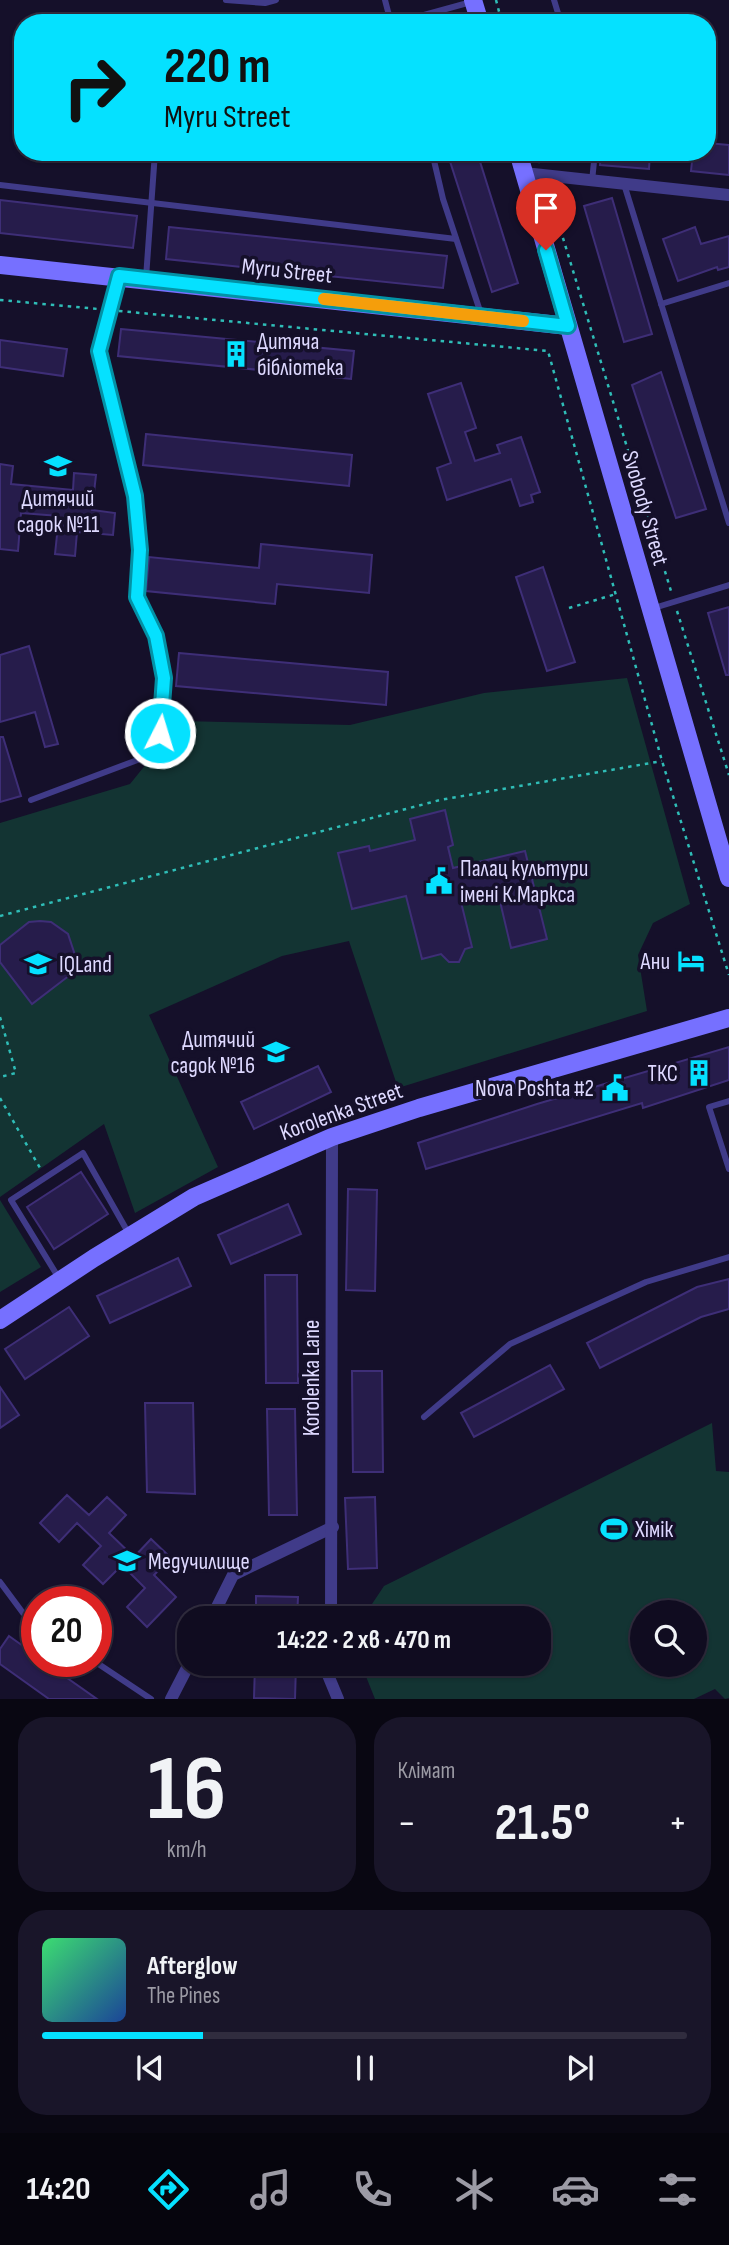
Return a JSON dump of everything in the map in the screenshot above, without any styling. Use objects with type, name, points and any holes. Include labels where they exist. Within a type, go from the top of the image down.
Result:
[{"type":"main road","name":"Svobody Street","points":[[520,161],[729,878]]},
{"type":"main road","name":"Myru Street","points":[[0,265],[568,326]]},
{"type":"main road","name":"Korolenka Street","points":[[0,1320],[194,1197],[332,1137],[419,1108],[729,1018]]},
{"type":"street","points":[[524,173],[729,195]]},
{"type":"street","name":"Korolenka Lane","points":[[331,1606],[332,1137]]},
{"type":"street","points":[[218,1606],[233,1575],[333,1527]]},
{"type":"street","points":[[171,1699],[183,1676]]},
{"type":"street","points":[[328,1676],[338,1699]]},
{"type":"lane","points":[[226,0],[265,3],[276,0]]},
{"type":"lane","points":[[426,14],[473,1]]},
{"type":"lane","points":[[146,279],[154,161]]},
{"type":"lane","points":[[434,161],[456,239],[482,316]]},
{"type":"lane","points":[[592,181],[593,161]]},
{"type":"lane","points":[[624,184],[729,523]]},
{"type":"lane","points":[[0,185],[456,239]]},
{"type":"lane","points":[[31,800],[140,759],[160,733],[164,678],[156,636],[137,597],[140,550],[135,496],[99,351],[119,276]]},
{"type":"lane","points":[[661,304],[729,283]]},
{"type":"lane","points":[[649,609],[729,586]]},
{"type":"lane","points":[[729,1101],[709,1107],[729,1169]]},
{"type":"lane","points":[[60,1280],[11,1200],[44,1177],[83,1153],[130,1236]]},
{"type":"lane","points":[[424,1417],[510,1344],[646,1282],[729,1257]]},
{"type":"lane","points":[[0,1582],[21,1610]]},
{"type":"lane","points":[[112,1673],[151,1699]]},
{"type":"path","points":[[539,161],[729,775]]},
{"type":"path","points":[[0,300],[548,351],[662,761],[729,975]]},
{"type":"path","points":[[569,608],[616,594]]},
{"type":"path","points":[[0,916],[440,800],[662,761]]},
{"type":"path","points":[[0,1017],[16,1073],[0,1077]]},
{"type":"path","points":[[0,1098],[44,1177]]},
{"type":"green space","points":[[627,678],[690,904],[653,923],[638,955],[647,1011],[398,1088],[349,941],[282,956],[149,1015],[218,1167],[135,1213],[104,1124],[0,1197],[0,823],[130,784],[181,721],[350,725],[484,693]]},
{"type":"green space","points":[[0,1200],[41,1267],[0,1292]]},
{"type":"green space","name":"Хімік","points":[[712,1423],[716,1471],[729,1472],[729,1698],[725,1699],[715,1689],[694,1699],[375,1699],[366,1676],[551,1676],[551,1606],[371,1606],[384,1586]]},
{"type":"building","points":[[716,144],[729,145],[729,175],[691,171],[692,161],[716,161]]},
{"type":"building","points":[[450,161],[480,161],[518,283],[492,292]]},
{"type":"building","points":[[600,161],[649,161],[649,169],[600,165]]},
{"type":"building","points":[[612,198],[652,334],[624,342],[584,206]]},
{"type":"building","points":[[0,200],[137,216],[133,248],[0,233]]},
{"type":"building","points":[[169,227],[447,256],[443,288],[166,259]]},
{"type":"building","points":[[695,227],[701,244],[729,236],[729,267],[718,270],[717,267],[678,281],[663,239]]},
{"type":"building","name":"Дитяча бібліотека","points":[[121,329],[354,351],[351,379],[118,356]]},
{"type":"building","points":[[0,340],[67,349],[63,376],[0,367]]},
{"type":"building","points":[[661,372],[706,509],[676,518],[632,385]]},
{"type":"building","points":[[461,383],[476,428],[465,432],[475,461],[500,453],[497,445],[521,437],[540,492],[531,495],[533,502],[520,506],[511,479],[447,500],[437,468],[451,463],[428,394]]},
{"type":"building","points":[[146,434],[352,455],[349,486],[143,465]]},
{"type":"building","points":[[0,464],[13,466],[11,484],[73,490],[74,473],[96,475],[92,510],[115,513],[113,535],[77,532],[75,556],[55,554],[59,516],[21,513],[18,551],[0,549]]},
{"type":"building","points":[[261,544],[372,555],[369,593],[277,584],[275,604],[146,591],[149,557],[259,568]]},
{"type":"building","points":[[543,567],[575,662],[547,671],[516,577]]},
{"type":"building","points":[[729,607],[729,675],[726,675],[708,613]]},
{"type":"building","points":[[29,646],[58,744],[45,747],[35,712],[0,722],[0,655]]},
{"type":"building","points":[[179,653],[388,672],[386,705],[176,686]]},
{"type":"building","points":[[0,737],[3,737],[21,796],[0,802]]},
{"type":"building","name":"Палац культури імені К.Маркса","points":[[445,810],[453,845],[448,847],[453,868],[525,851],[547,939],[511,948],[498,893],[461,902],[472,947],[465,949],[459,962],[449,962],[441,954],[422,959],[406,896],[352,909],[338,853],[369,846],[370,851],[415,840],[410,819]]},
{"type":"building","name":"IQLand","points":[[29,922],[51,922],[68,934],[75,955],[70,975],[32,1004],[0,962],[0,945]]},
{"type":"building","points":[[729,1047],[729,1080],[643,1108],[642,1103],[426,1169],[418,1143],[537,1104]]},
{"type":"building","points":[[318,1066],[331,1092],[254,1129],[241,1102]]},
{"type":"building","points":[[81,1172],[108,1214],[54,1249],[27,1207]]},
{"type":"building","points":[[348,1189],[377,1190],[375,1291],[346,1290]]},
{"type":"building","points":[[288,1204],[301,1234],[231,1264],[218,1235]]},
{"type":"building","points":[[178,1258],[191,1286],[110,1323],[97,1296]]},
{"type":"building","points":[[265,1275],[297,1275],[298,1383],[266,1383]]},
{"type":"building","points":[[729,1279],[729,1309],[701,1317],[600,1368],[587,1343],[697,1287]]},
{"type":"building","points":[[69,1307],[89,1336],[25,1379],[5,1349]]},
{"type":"building","points":[[550,1365],[564,1389],[474,1437],[461,1413]]},
{"type":"building","points":[[352,1371],[382,1371],[383,1472],[353,1472]]},
{"type":"building","points":[[0,1387],[19,1415],[0,1428]]},
{"type":"building","points":[[145,1403],[193,1403],[195,1494],[147,1492]]},
{"type":"building","points":[[267,1409],[295,1409],[297,1515],[269,1515]]},
{"type":"building","name":"Медучилище","points":[[67,1495],[89,1515],[107,1497],[126,1515],[109,1533],[134,1557],[151,1539],[171,1558],[154,1575],[176,1597],[147,1627],[127,1607],[145,1588],[122,1565],[103,1584],[83,1565],[101,1546],[77,1523],[59,1542],[40,1523]]},
{"type":"building","points":[[375,1497],[377,1568],[348,1569],[345,1498]]},
{"type":"building","points":[[256,1596],[298,1597],[298,1606],[256,1606]]},
{"type":"building","points":[[9,1636],[21,1645],[21,1677],[66,1677],[97,1699],[49,1699],[0,1664],[0,1649]]},
{"type":"building","points":[[255,1676],[296,1676],[295,1699],[254,1698]]},
{"type":"slow traffic","points":[[324,299],[523,321]]},
{"type":"place","name":"Дитяча бібліотека","points":[[236,354]]},
{"type":"place","name":"Дитячий садок №11","points":[[58,466]]},
{"type":"place","name":"Палац культури імені К.Маркса","points":[[439,881]]},
{"type":"place","name":"Ани","points":[[691,961]]},
{"type":"place","name":"IQLand","points":[[38,964]]},
{"type":"place","name":"Дитячий садок №16","points":[[276,1052]]},
{"type":"place","name":"ТКС","points":[[699,1073]]},
{"type":"place","name":"Nova Poshta #2","points":[[615,1088]]},
{"type":"place","name":"Хімік","points":[[614,1529]]},
{"type":"place","name":"Медучилище","points":[[127,1561]]},
{"type":"route","points":[[160,733],[164,678],[156,636],[137,597],[140,550],[135,496],[99,351],[119,276],[568,326],[546,250]]}]
